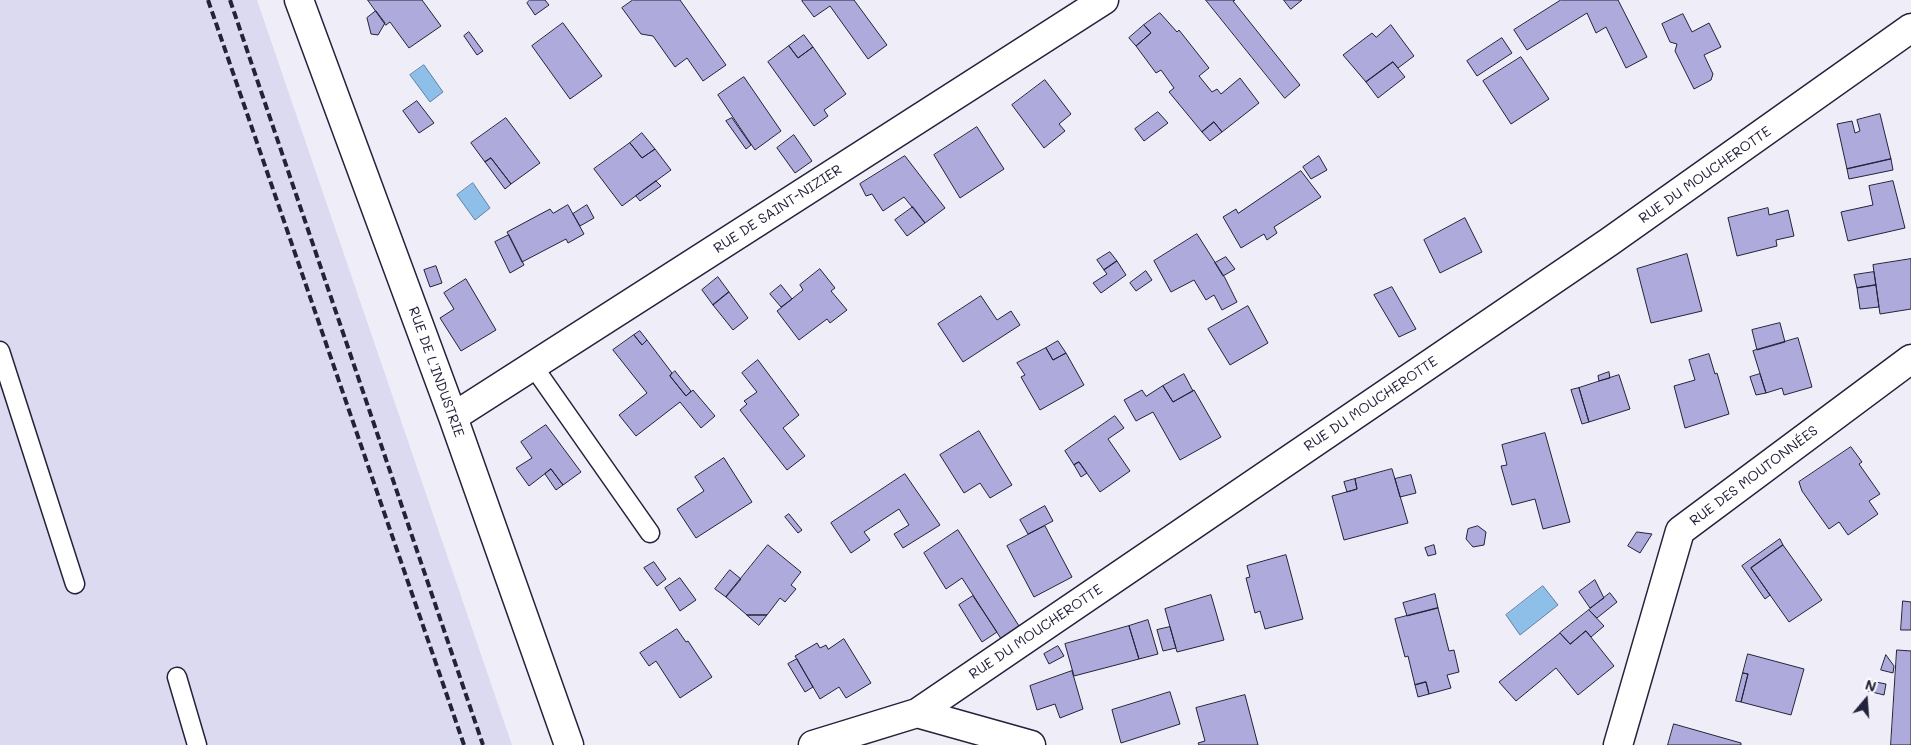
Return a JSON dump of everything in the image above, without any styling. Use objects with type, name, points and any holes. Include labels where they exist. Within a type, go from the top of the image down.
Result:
[{"type":"street","name":"RUE DE L'INDUSTRIE","points":[[299,0],[453,417],[569,745]]},
{"type":"street","name":"RUE DE SAINT-NIZIER","points":[[453,417],[1104,0]]},
{"type":"street","name":"RUE DU MOUCHEROTTE","points":[[813,745],[918,714],[1609,242],[1911,28]]},
{"type":"street","name":"RUE DES MOUTONNÉES","points":[[1618,745],[1680,531],[1911,359]]},
{"type":"street","points":[[918,714],[1031,745]]},
{"type":"lane","points":[[0,351],[75,584]]},
{"type":"lane","points":[[533,366],[650,533]]},
{"type":"lane","points":[[177,677],[197,745]]},
{"type":"shaded area","points":[[0,0],[257,0],[512,745],[0,745]]},
{"type":"water","points":[[424,65],[443,92],[430,102],[410,75]]},
{"type":"water","points":[[473,183],[490,208],[475,220],[457,195]]},
{"type":"water","points":[[1543,586],[1558,605],[1520,635],[1506,615]]},
{"type":"building","points":[[368,0],[422,0],[441,26],[409,48],[390,22],[386,25]]},
{"type":"building","points":[[530,0],[545,0],[549,5],[535,15],[527,3]]},
{"type":"building","points":[[633,0],[680,0],[726,65],[703,81],[687,58],[675,67],[653,36],[641,34],[622,8]]},
{"type":"building","points":[[854,0],[887,45],[868,59],[830,6],[814,17],[802,1]]},
{"type":"building","points":[[1206,0],[1235,0],[1233,1],[1300,85],[1285,98]]},
{"type":"building","points":[[1284,0],[1302,0],[1291,9]]},
{"type":"building","points":[[1561,0],[1618,0],[1647,57],[1626,68],[1606,27],[1596,33],[1587,13],[1527,50],[1514,30]]},
{"type":"building","points":[[376,11],[385,23],[378,35],[371,34],[367,18]]},
{"type":"building","points":[[1160,13],[1177,32],[1179,30],[1209,68],[1199,76],[1212,92],[1217,89],[1221,94],[1240,78],[1259,103],[1222,132],[1214,122],[1202,132],[1169,92],[1174,88],[1161,70],[1156,73],[1136,46],[1151,33],[1144,25]]},
{"type":"building","points":[[1683,14],[1692,32],[1709,23],[1721,47],[1704,55],[1713,74],[1711,80],[1694,89],[1675,51],[1677,44],[1670,42],[1662,24]]},
{"type":"building","points":[[563,23],[602,76],[570,99],[532,46]]},
{"type":"building","points":[[1144,25],[1151,33],[1136,46],[1129,38]]},
{"type":"building","points":[[1391,25],[1414,56],[1398,68],[1393,62],[1366,82],[1343,55],[1372,33],[1376,37]]},
{"type":"building","points":[[469,32],[483,51],[477,55],[464,36]]},
{"type":"building","points":[[804,35],[813,47],[798,58],[789,46]]},
{"type":"building","points":[[1502,38],[1512,53],[1477,76],[1467,61]]},
{"type":"building","points":[[789,46],[798,58],[813,47],[846,94],[824,110],[828,116],[814,126],[768,62]]},
{"type":"building","points":[[1521,57],[1549,99],[1511,124],[1483,81]]},
{"type":"building","points":[[1393,62],[1405,77],[1378,98],[1366,82]]},
{"type":"building","points":[[744,77],[781,131],[755,150],[718,95]]},
{"type":"building","points":[[1045,80],[1071,114],[1059,124],[1065,131],[1044,148],[1012,105]]},
{"type":"building","points":[[417,101],[434,123],[419,133],[403,111]]},
{"type":"building","points":[[1158,112],[1168,123],[1144,141],[1135,129]]},
{"type":"building","points":[[1880,114],[1891,159],[1847,169],[1837,124],[1852,121],[1855,133],[1860,131],[1857,120]]},
{"type":"building","points":[[506,118],[540,163],[511,184],[491,158],[485,162],[471,143]]},
{"type":"building","points":[[732,118],[751,145],[746,149],[726,121]]},
{"type":"building","points":[[1214,122],[1222,132],[1210,141],[1202,132]]},
{"type":"building","points":[[977,127],[1004,169],[960,198],[934,155]]},
{"type":"building","points":[[642,133],[655,149],[642,158],[630,143]]},
{"type":"building","points":[[794,135],[812,161],[795,173],[777,148]]},
{"type":"building","points":[[630,143],[642,158],[655,149],[671,170],[622,206],[594,169]]},
{"type":"building","points":[[905,156],[945,208],[925,223],[904,197],[883,211],[872,194],[866,196],[860,184]]},
{"type":"building","points":[[1319,156],[1327,170],[1311,179],[1303,167]]},
{"type":"building","points":[[491,158],[511,184],[505,189],[485,162]]},
{"type":"building","points":[[1891,159],[1893,170],[1849,179],[1847,169]]},
{"type":"building","points":[[1301,171],[1321,197],[1274,227],[1277,233],[1267,240],[1264,234],[1241,248],[1223,217],[1236,209],[1238,213]]},
{"type":"building","points":[[656,181],[661,186],[640,201],[636,196]]},
{"type":"building","points":[[1893,181],[1905,228],[1848,241],[1841,212],[1873,205],[1869,186]]},
{"type":"building","points":[[568,205],[584,234],[568,243],[566,239],[522,262],[507,232],[550,209],[553,213]]},
{"type":"building","points":[[587,205],[594,218],[580,226],[573,214]]},
{"type":"building","points":[[913,207],[925,223],[907,236],[895,220]]},
{"type":"building","points":[[1768,208],[1769,215],[1788,210],[1794,236],[1776,240],[1777,246],[1737,256],[1728,218]]},
{"type":"building","points":[[1465,218],[1482,252],[1440,273],[1424,240]]},
{"type":"building","points":[[1197,234],[1225,278],[1237,302],[1222,310],[1214,295],[1206,300],[1194,280],[1171,292],[1154,261]]},
{"type":"building","points":[[509,235],[524,265],[510,273],[495,242]]},
{"type":"building","points":[[1110,252],[1117,261],[1104,270],[1097,260]]},
{"type":"building","points":[[1687,254],[1702,311],[1651,323],[1637,269]]},
{"type":"building","points":[[1226,257],[1235,269],[1223,276],[1215,263]]},
{"type":"building","points":[[1911,259],[1911,309],[1880,314],[1873,265]]},
{"type":"building","points":[[1117,261],[1126,275],[1101,293],[1093,283],[1107,274],[1104,270]]},
{"type":"building","points":[[436,266],[442,283],[430,287],[424,270]]},
{"type":"building","points":[[820,269],[835,288],[831,291],[847,310],[830,323],[827,319],[799,340],[777,311],[803,290],[800,285]]},
{"type":"building","points":[[1146,271],[1152,280],[1136,291],[1130,283]]},
{"type":"building","points":[[1874,272],[1876,285],[1857,288],[1854,275]]},
{"type":"building","points":[[718,277],[729,292],[713,305],[702,290]]},
{"type":"building","points":[[466,279],[496,330],[461,351],[440,318],[454,309],[444,293]]},
{"type":"building","points":[[781,285],[792,299],[781,307],[770,294]]},
{"type":"building","points":[[1876,285],[1879,307],[1860,309],[1857,288]]},
{"type":"building","points":[[1392,287],[1416,329],[1399,337],[1374,295]]},
{"type":"building","points":[[729,292],[748,318],[733,330],[713,305]]},
{"type":"building","points":[[981,296],[997,320],[1011,311],[1020,325],[963,362],[938,324]]},
{"type":"building","points":[[1248,306],[1268,343],[1230,365],[1208,329]]},
{"type":"building","points":[[1780,323],[1785,342],[1757,350],[1752,330]]},
{"type":"building","points":[[640,331],[647,340],[642,345],[634,335]]},
{"type":"building","points":[[634,335],[642,345],[647,340],[672,373],[670,376],[686,396],[693,390],[715,416],[701,428],[680,402],[636,436],[619,415],[647,393],[613,350]]},
{"type":"building","points":[[1798,338],[1812,387],[1784,395],[1782,388],[1766,393],[1753,351]]},
{"type":"building","points":[[1058,341],[1066,353],[1053,360],[1046,348]]},
{"type":"building","points":[[1046,348],[1053,360],[1066,353],[1084,385],[1040,410],[1021,377],[1025,375],[1017,363]]},
{"type":"building","points":[[1709,354],[1715,374],[1717,373],[1729,414],[1685,428],[1674,386],[1695,380],[1689,360]]},
{"type":"building","points":[[758,360],[799,415],[783,428],[805,456],[787,470],[740,410],[747,404],[744,401],[757,392],[742,373]]},
{"type":"building","points":[[675,371],[691,391],[686,396],[670,376]]},
{"type":"building","points":[[1609,372],[1610,378],[1599,381],[1598,376]]},
{"type":"building","points":[[1184,374],[1193,391],[1173,402],[1163,386]]},
{"type":"building","points":[[1760,374],[1766,393],[1756,395],[1750,377]]},
{"type":"building","points":[[1619,375],[1630,409],[1589,422],[1579,388]]},
{"type":"building","points":[[1163,386],[1173,402],[1194,390],[1221,437],[1180,460],[1153,412],[1136,421],[1124,400],[1142,390],[1146,396]]},
{"type":"building","points":[[1579,388],[1589,422],[1582,424],[1571,390]]},
{"type":"building","points":[[1115,416],[1124,428],[1108,439],[1130,471],[1100,492],[1079,462],[1074,465],[1065,451]]},
{"type":"building","points":[[546,425],[581,472],[563,485],[551,469],[529,486],[516,468],[532,458],[521,442]]},
{"type":"building","points":[[979,431],[1012,485],[990,498],[980,483],[964,493],[940,455]]},
{"type":"building","points":[[1545,433],[1570,522],[1543,529],[1535,499],[1512,505],[1501,466],[1507,465],[1502,445]]},
{"type":"building","points":[[1851,447],[1862,462],[1859,464],[1880,494],[1869,501],[1878,514],[1848,535],[1839,522],[1829,529],[1802,491],[1799,482]]},
{"type":"building","points":[[724,458],[752,502],[696,538],[677,509],[704,491],[695,477]]},
{"type":"building","points":[[1079,462],[1087,473],[1081,477],[1074,465]]},
{"type":"building","points":[[551,469],[563,485],[556,490],[545,474]]},
{"type":"building","points":[[1392,469],[1408,523],[1344,540],[1332,496],[1357,489],[1355,479]]},
{"type":"building","points":[[905,474],[940,525],[903,548],[894,534],[909,525],[899,509],[864,532],[870,540],[851,553],[831,523]]},
{"type":"building","points":[[1411,475],[1416,493],[1400,497],[1395,479]]},
{"type":"building","points":[[1355,479],[1357,489],[1347,492],[1344,482]]},
{"type":"building","points":[[1045,506],[1053,521],[1028,534],[1020,520]]},
{"type":"building","points":[[789,514],[802,530],[798,533],[785,517]]},
{"type":"building","points":[[1045,526],[1072,577],[1034,597],[1007,546]]},
{"type":"building","points":[[1478,526],[1486,532],[1484,545],[1473,547],[1466,539],[1468,529]]},
{"type":"building","points":[[958,530],[1026,637],[1007,648],[962,578],[946,589],[924,553]]},
{"type":"building","points":[[1637,532],[1652,534],[1640,553],[1628,546]]},
{"type":"building","points":[[1780,539],[1783,545],[1751,568],[1770,595],[1765,599],[1742,566]]},
{"type":"building","points":[[768,545],[801,572],[791,585],[796,589],[785,602],[780,598],[767,615],[747,615],[726,597]]},
{"type":"building","points":[[1434,545],[1436,554],[1428,556],[1425,548]]},
{"type":"building","points":[[1783,545],[1822,600],[1789,622],[1751,568]]},
{"type":"building","points":[[1286,555],[1303,619],[1265,629],[1260,611],[1255,613],[1246,578],[1250,577],[1247,566]]},
{"type":"building","points":[[654,562],[666,579],[657,586],[644,568]]},
{"type":"building","points":[[730,570],[741,579],[726,597],[715,589]]},
{"type":"building","points":[[680,578],[696,600],[680,611],[665,588]]},
{"type":"building","points":[[1595,580],[1604,598],[1590,608],[1579,592]]},
{"type":"building","points":[[1610,593],[1617,602],[1597,618],[1589,610]]},
{"type":"building","points":[[1435,594],[1438,608],[1407,616],[1403,603]]},
{"type":"building","points":[[1211,595],[1224,640],[1177,652],[1165,609]]},
{"type":"building","points":[[973,596],[997,632],[982,642],[959,605]]},
{"type":"building","points":[[1903,601],[1911,602],[1911,630],[1901,630]]},
{"type":"building","points":[[1438,608],[1449,651],[1454,650],[1459,672],[1447,675],[1451,688],[1429,694],[1426,682],[1415,685],[1408,656],[1405,657],[1395,619]]},
{"type":"building","points":[[1589,610],[1604,626],[1591,637],[1586,631],[1570,644],[1560,633]]},
{"type":"building","points":[[747,615],[767,615],[759,625]]},
{"type":"building","points":[[1148,620],[1158,654],[1139,659],[1129,626]]},
{"type":"building","points":[[1129,626],[1139,659],[1074,676],[1065,644]]},
{"type":"building","points":[[1170,627],[1176,648],[1163,651],[1157,630]]},
{"type":"building","points":[[677,629],[686,642],[688,641],[712,677],[680,698],[656,661],[649,666],[640,653]]},
{"type":"building","points":[[1586,631],[1614,666],[1578,695],[1556,668],[1516,701],[1499,682],[1560,633],[1570,644]]},
{"type":"building","points":[[844,639],[871,683],[846,698],[839,687],[820,699],[795,656],[817,643],[820,648],[826,645],[828,649]]},
{"type":"building","points":[[1058,646],[1064,656],[1049,664],[1044,654]]},
{"type":"building","points":[[1897,650],[1911,651],[1911,745],[1891,745]]},
{"type":"building","points":[[1748,654],[1804,669],[1791,715],[1741,702],[1748,674],[1743,673]]},
{"type":"building","points":[[1886,655],[1894,666],[1893,673],[1881,670]]},
{"type":"building","points":[[797,659],[813,687],[805,692],[788,664]]},
{"type":"building","points":[[1072,671],[1083,709],[1060,718],[1055,704],[1037,710],[1030,686]]},
{"type":"building","points":[[1743,673],[1748,674],[1741,702],[1736,701]]},
{"type":"building","points":[[1871,681],[1886,684],[1884,695],[1868,691]]},
{"type":"building","points":[[1426,682],[1429,694],[1418,697],[1415,685]]},
{"type":"building","points":[[1170,692],[1180,724],[1121,743],[1112,710]]},
{"type":"building","points":[[1245,695],[1258,745],[1199,745],[1198,743],[1205,741],[1196,708]]},
{"type":"building","points":[[1674,724],[1741,743],[1741,745],[1668,745]]},
{"type":"railway","points":[[208,0],[464,745]]},
{"type":"railway","points":[[230,0],[483,745]]}]
